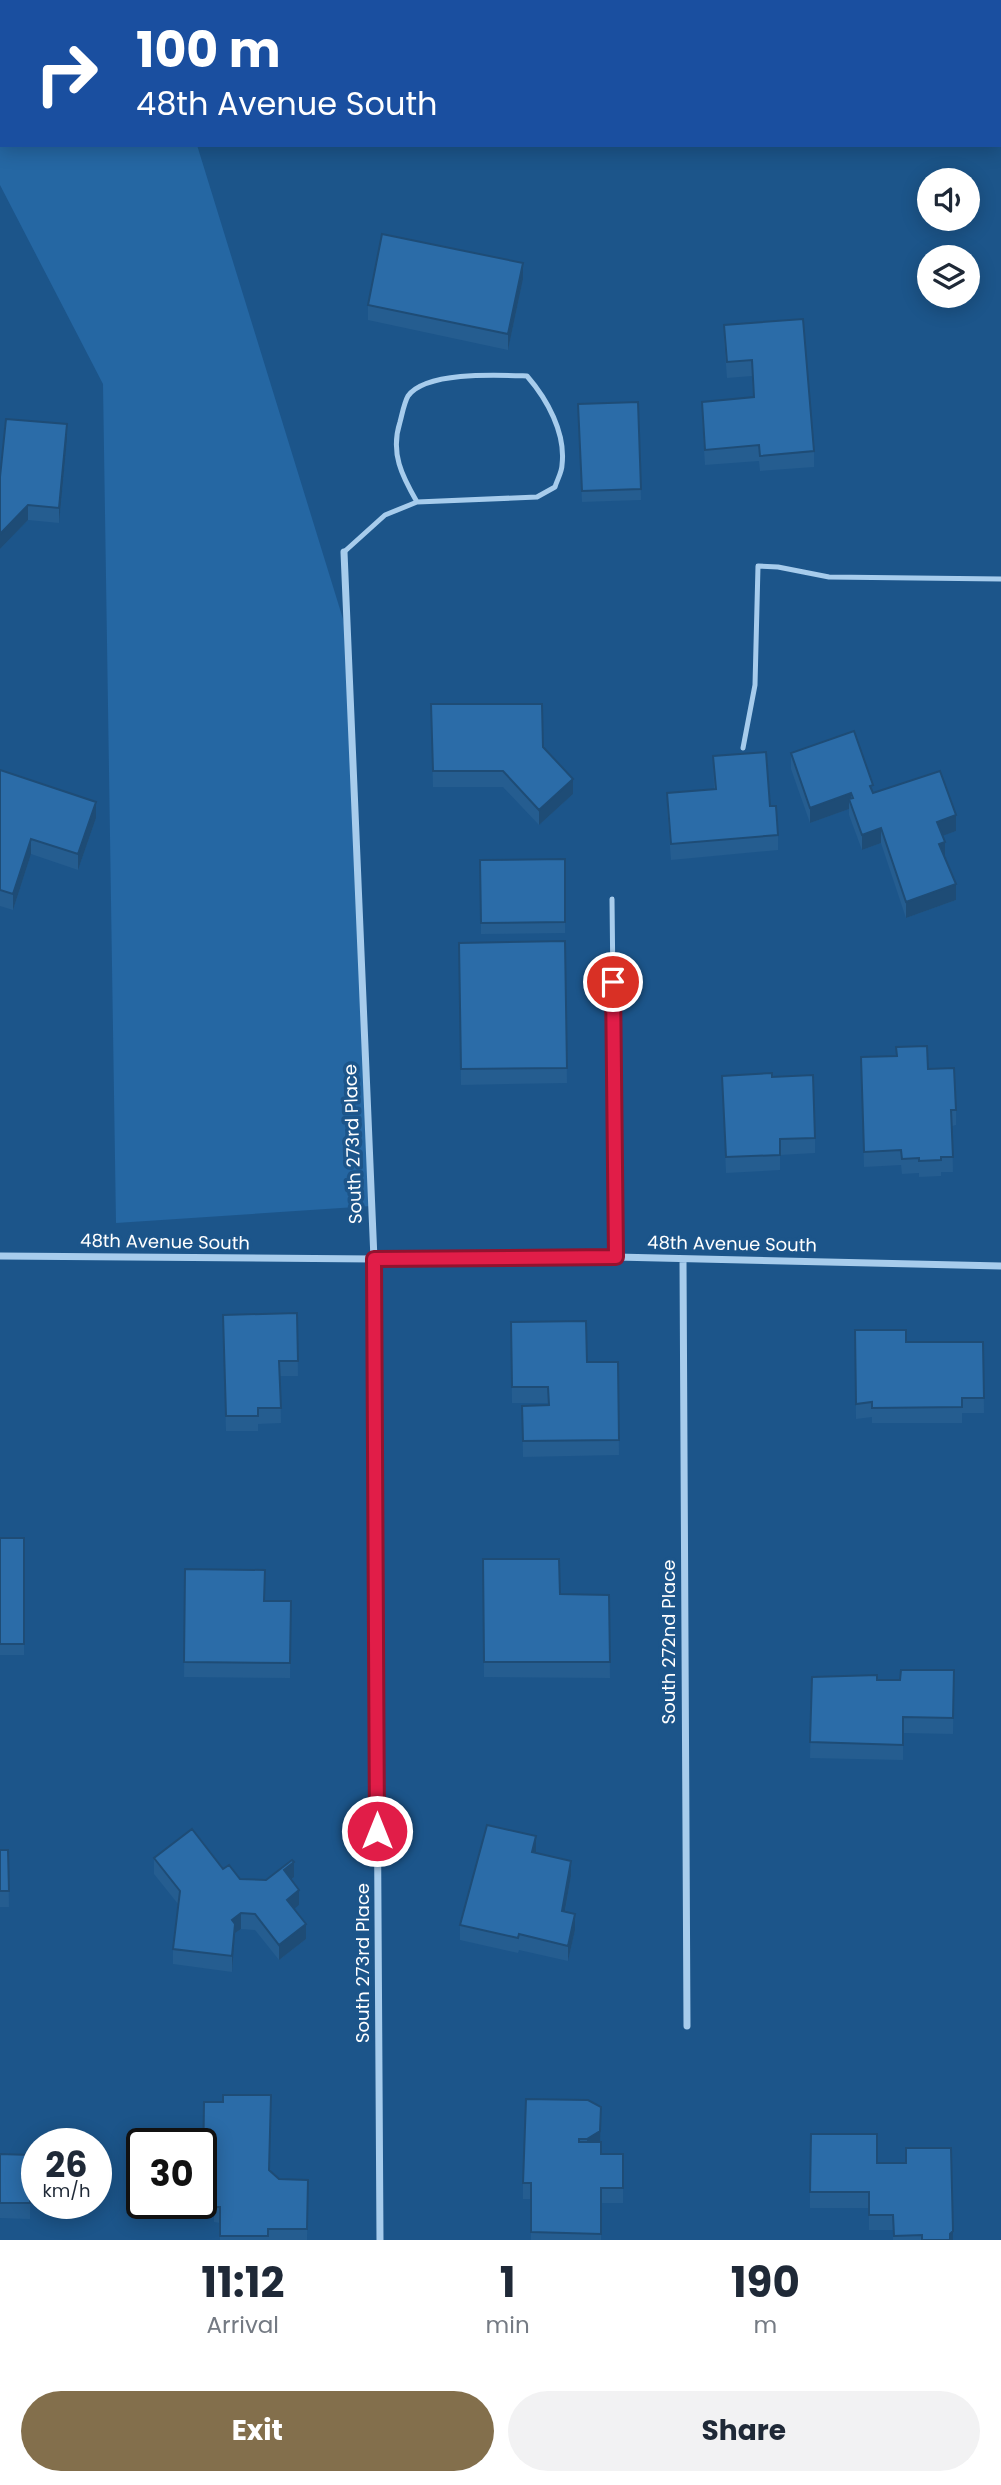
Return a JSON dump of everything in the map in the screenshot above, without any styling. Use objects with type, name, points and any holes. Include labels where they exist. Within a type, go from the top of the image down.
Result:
[{"type":"street","name":"South 273rd Place","points":[[344,552],[374,1259],[380,2240]]},
{"type":"street","name":"48th Avenue South","points":[[0,1256],[374,1259],[616,1257],[1001,1266]]},
{"type":"street","name":"South 272nd Place","points":[[684,1259],[687,2026]]},
{"type":"lane","points":[[344,552],[385,515],[417,502],[537,497],[555,486],[562,465],[559,432],[542,394],[527,376],[452,376],[422,387],[408,396],[396,435],[399,471],[417,502]]},
{"type":"lane","points":[[743,748],[755,685],[758,566],[829,577],[1001,579]]},
{"type":"lane","points":[[612,899],[616,1257]]},
{"type":"shaded area","points":[[0,147],[198,147],[347,632],[371,1206],[116,1223],[103,384],[0,185]]},
{"type":"building","points":[[382,234],[523,263],[508,334],[368,305]]},
{"type":"building","points":[[803,319],[814,451],[760,456],[759,445],[705,450],[702,402],[754,397],[752,360],[727,362],[724,325]]},
{"type":"building","points":[[638,402],[641,489],[582,491],[578,404]]},
{"type":"building","points":[[6,419],[67,424],[59,508],[28,505],[0,534],[0,477]]},
{"type":"building","points":[[431,704],[542,704],[543,747],[573,779],[539,810],[503,771],[433,771]]},
{"type":"building","points":[[854,731],[873,785],[870,786],[873,793],[940,771],[956,815],[937,822],[945,842],[939,844],[956,884],[906,902],[881,828],[862,835],[849,799],[853,798],[851,793],[810,808],[791,753]]},
{"type":"building","points":[[766,752],[770,806],[776,806],[778,835],[671,844],[667,793],[716,789],[713,756]]},
{"type":"building","points":[[0,770],[96,802],[78,854],[31,839],[13,894],[0,890]]},
{"type":"building","points":[[565,859],[565,922],[481,923],[480,860]]},
{"type":"building","points":[[565,941],[567,1068],[461,1069],[459,943]]},
{"type":"building","points":[[927,1046],[928,1069],[954,1068],[956,1110],[951,1110],[953,1157],[919,1161],[919,1158],[902,1159],[901,1150],[864,1152],[861,1057],[897,1056],[896,1047]]},
{"type":"building","points":[[772,1073],[772,1077],[813,1075],[815,1138],[780,1139],[780,1155],[726,1157],[722,1076]]},
{"type":"building","points":[[297,1313],[298,1361],[279,1361],[281,1408],[258,1408],[258,1416],[226,1416],[223,1315]]},
{"type":"building","points":[[586,1321],[587,1362],[618,1362],[619,1440],[523,1441],[522,1406],[549,1405],[548,1387],[512,1387],[511,1322]]},
{"type":"building","points":[[855,1330],[906,1330],[906,1342],[983,1342],[984,1398],[962,1398],[962,1407],[872,1408],[872,1402],[856,1404]]},
{"type":"building","points":[[0,1538],[24,1538],[24,1644],[0,1644]]},
{"type":"building","points":[[483,1559],[559,1559],[560,1594],[609,1595],[610,1662],[484,1662]]},
{"type":"building","points":[[185,1569],[265,1570],[264,1601],[291,1601],[290,1663],[184,1662]]},
{"type":"building","points":[[901,1670],[954,1670],[953,1718],[903,1717],[903,1745],[810,1742],[812,1677],[877,1675],[877,1680],[900,1680]]},
{"type":"building","points":[[487,1825],[536,1836],[532,1852],[571,1861],[562,1911],[575,1914],[568,1946],[519,1934],[518,1938],[460,1925]]},
{"type":"building","points":[[192,1829],[223,1869],[229,1865],[240,1879],[266,1880],[292,1860],[294,1862],[284,1870],[299,1890],[287,1900],[306,1924],[279,1945],[255,1914],[241,1913],[232,1920],[235,1924],[232,1956],[173,1949],[180,1891],[154,1858]]},
{"type":"building","points":[[0,1850],[8,1850],[9,1891],[0,1891]]},
{"type":"building","points":[[223,2095],[271,2095],[269,2170],[279,2179],[308,2180],[307,2229],[268,2229],[268,2236],[220,2236],[220,2207],[217,2207],[217,2128],[204,2128],[204,2102],[223,2102]]},
{"type":"building","points":[[526,2099],[588,2100],[601,2107],[600,2131],[587,2139],[579,2139],[579,2142],[601,2142],[601,2154],[623,2154],[623,2188],[601,2188],[601,2234],[531,2232],[531,2183],[523,2183]]},
{"type":"building","points":[[811,2134],[877,2134],[877,2163],[906,2163],[906,2148],[951,2148],[953,2231],[950,2240],[922,2240],[922,2235],[894,2236],[893,2215],[869,2215],[869,2192],[810,2192]]},
{"type":"building","points":[[0,2154],[21,2155],[21,2203],[0,2203]]},
{"type":"route","points":[[377,1831],[374,1259],[616,1257],[613,982]]}]
